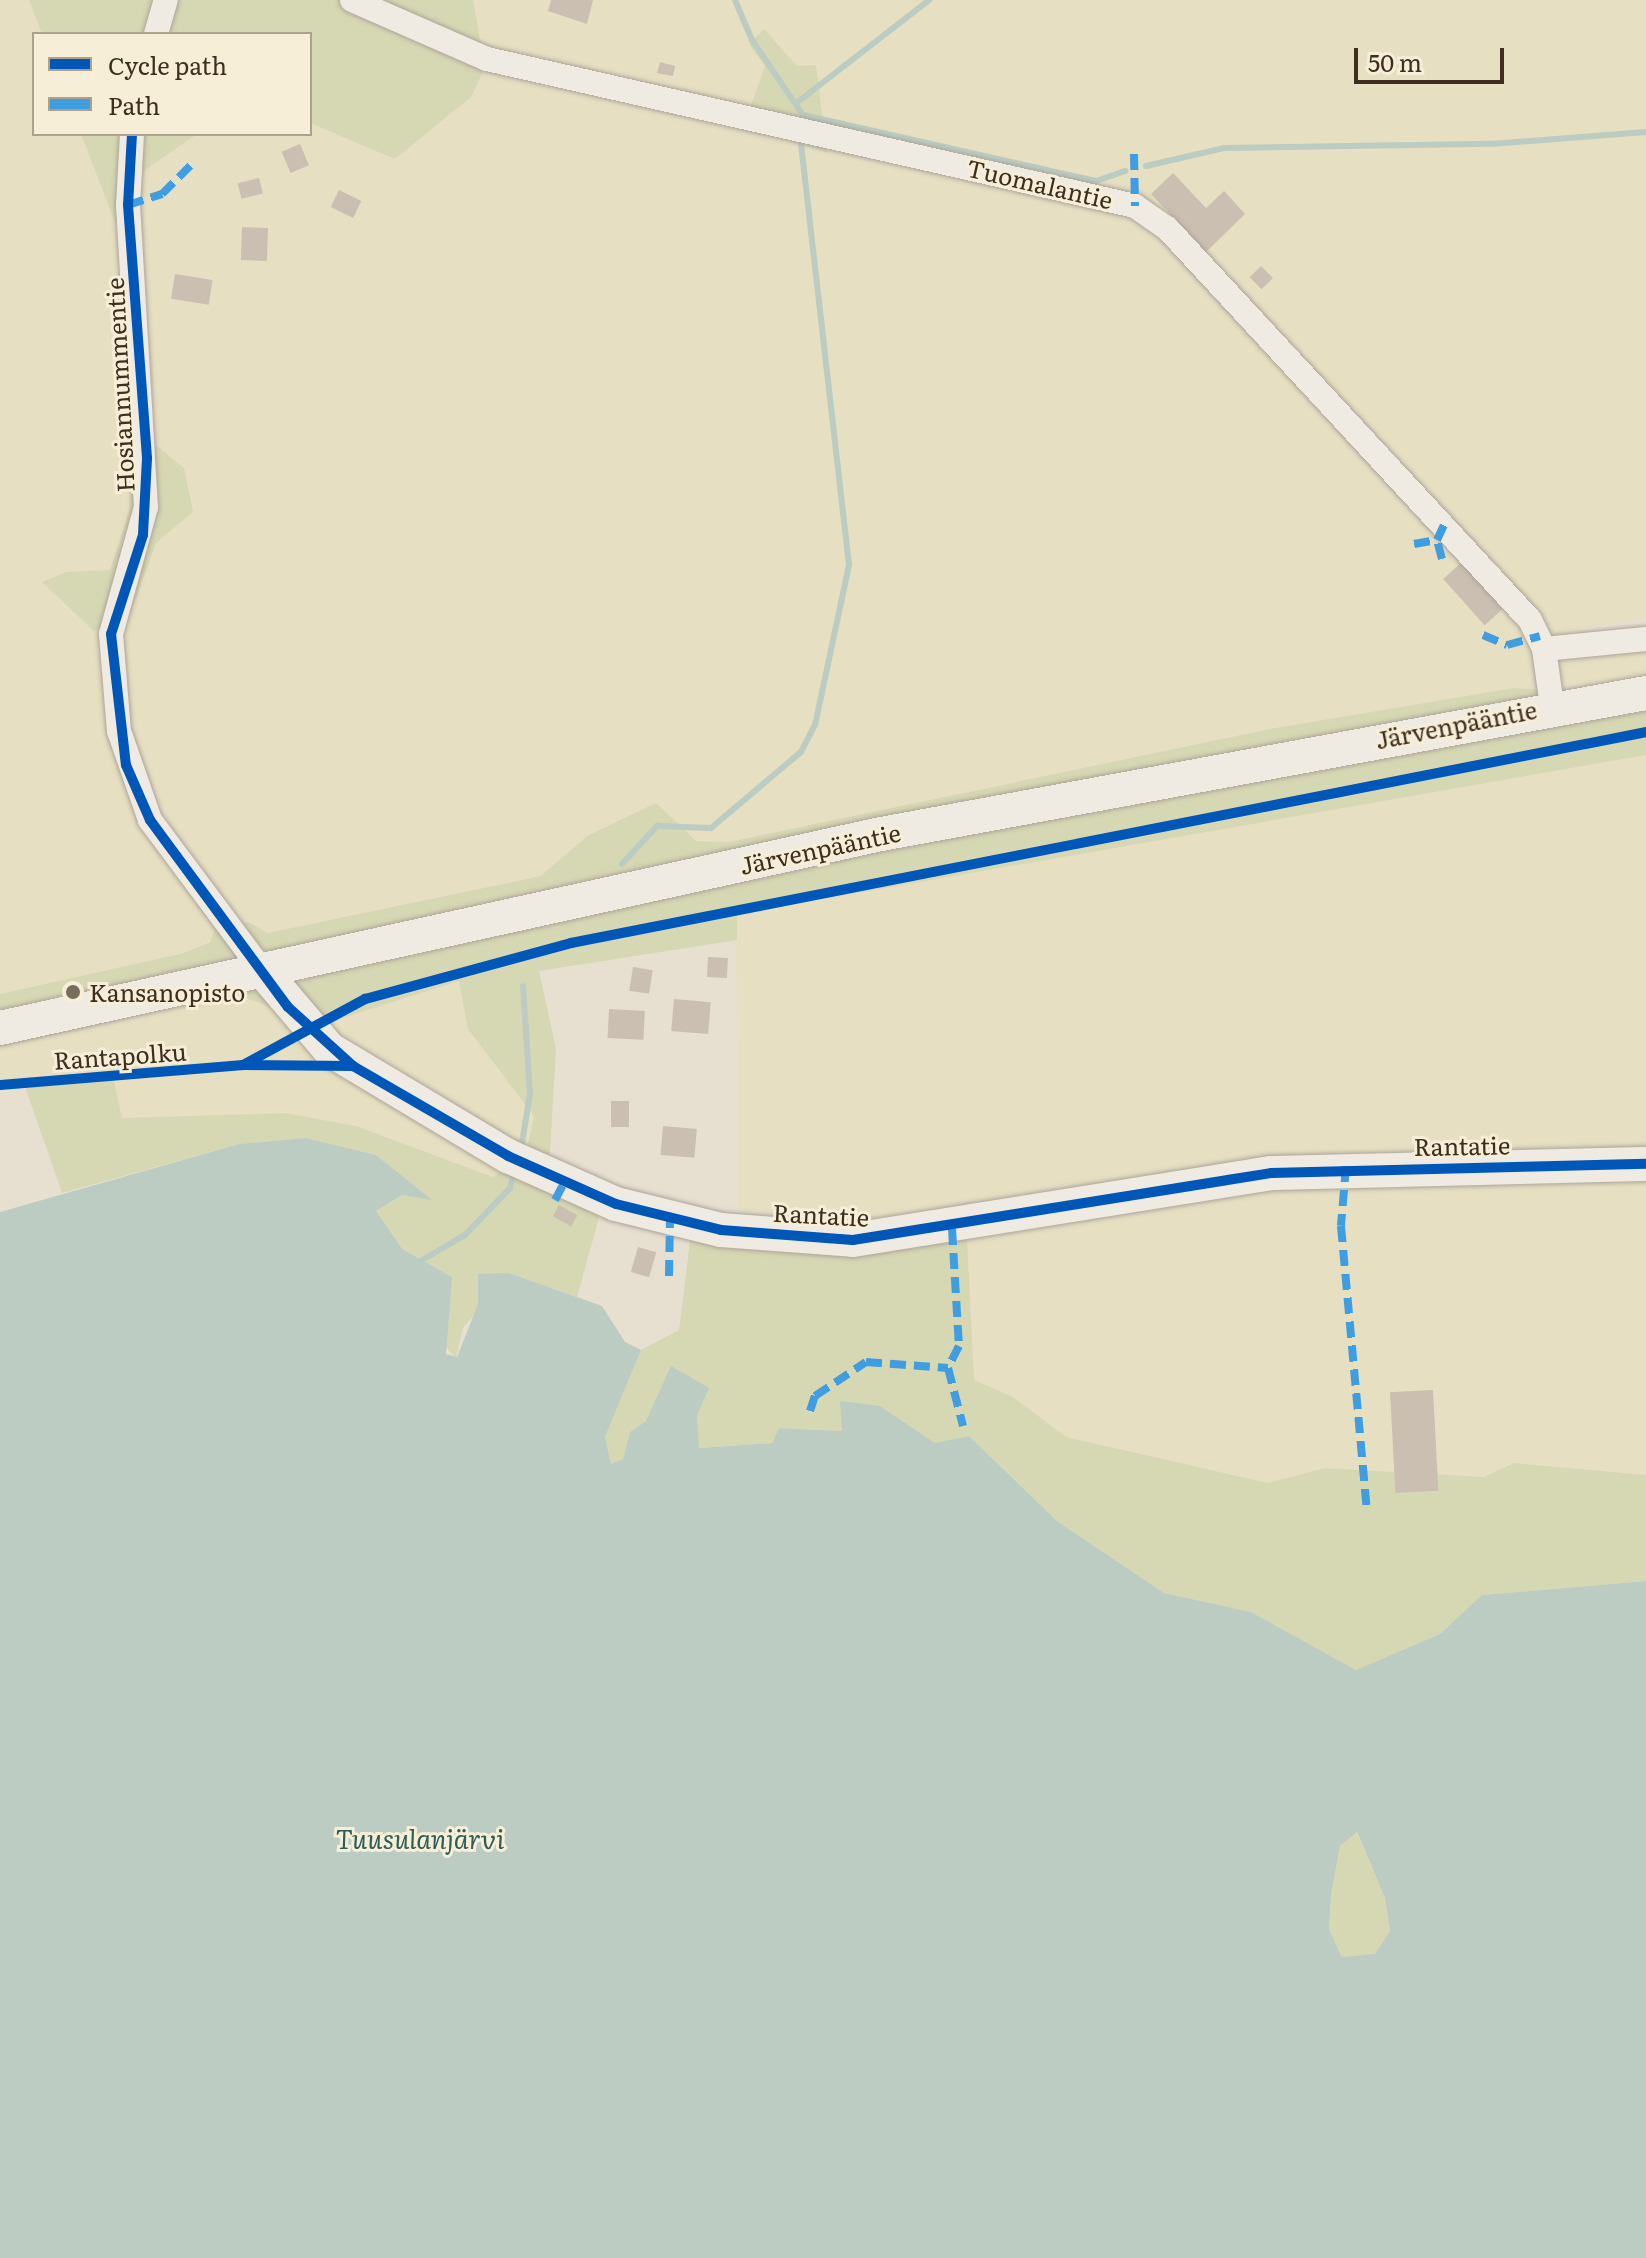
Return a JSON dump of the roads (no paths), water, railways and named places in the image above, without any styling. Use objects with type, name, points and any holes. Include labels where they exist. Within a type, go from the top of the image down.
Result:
[{"type":"main road","name":"Järvenpääntie","points":[[0,1028],[876,835],[1552,706],[1646,693]]},
{"type":"main road","name":"Rantatie","points":[[261,969],[329,1049],[508,1156],[542,1173],[683,1222],[853,1240],[1271,1173],[1646,1164]]},
{"type":"street","points":[[157,32],[166,0]]},
{"type":"street","name":"Tuomalantie","points":[[352,0],[487,59],[1135,206],[1167,228],[1445,523],[1530,620],[1544,649],[1552,706]]},
{"type":"street","name":"Hosiannummentie","points":[[132,136],[128,205],[146,507],[111,634],[119,731],[150,820],[261,969]]},
{"type":"street","points":[[1544,649],[1646,639]]},
{"type":"water","name":"Tuusulanjärvi","points":[[306,1138],[376,1155],[432,1200],[402,1195],[376,1211],[402,1249],[452,1277],[446,1354],[457,1357],[478,1304],[478,1274],[509,1273],[602,1306],[625,1342],[641,1350],[605,1437],[611,1464],[623,1459],[630,1432],[646,1421],[671,1366],[709,1388],[697,1415],[699,1448],[772,1443],[779,1428],[842,1431],[840,1401],[880,1406],[935,1443],[969,1436],[1057,1521],[1164,1593],[1251,1612],[1356,1670],[1440,1634],[1482,1595],[1646,1581],[1646,2258],[0,2258],[0,1212],[239,1144]],"holes":[[[1357,1832],[1385,1898],[1390,1931],[1375,1954],[1342,1957],[1329,1929],[1331,1895],[1340,1846]]]},
{"type":"waterway","points":[[735,0],[752,40],[803,115],[1096,181],[1125,171]]},
{"type":"waterway","points":[[799,101],[929,0]]},
{"type":"waterway","points":[[1146,166],[1224,148],[1491,144],[1646,132]]},
{"type":"waterway","points":[[622,864],[657,826],[711,828],[801,752],[815,725],[849,565],[801,145]]},
{"type":"waterway","points":[[521,1149],[530,1094],[523,986]]},
{"type":"waterway","points":[[422,1260],[465,1235],[510,1188],[514,1171]]},
{"type":"place","name":"Kansanopisto","points":[[73,992]]}]
